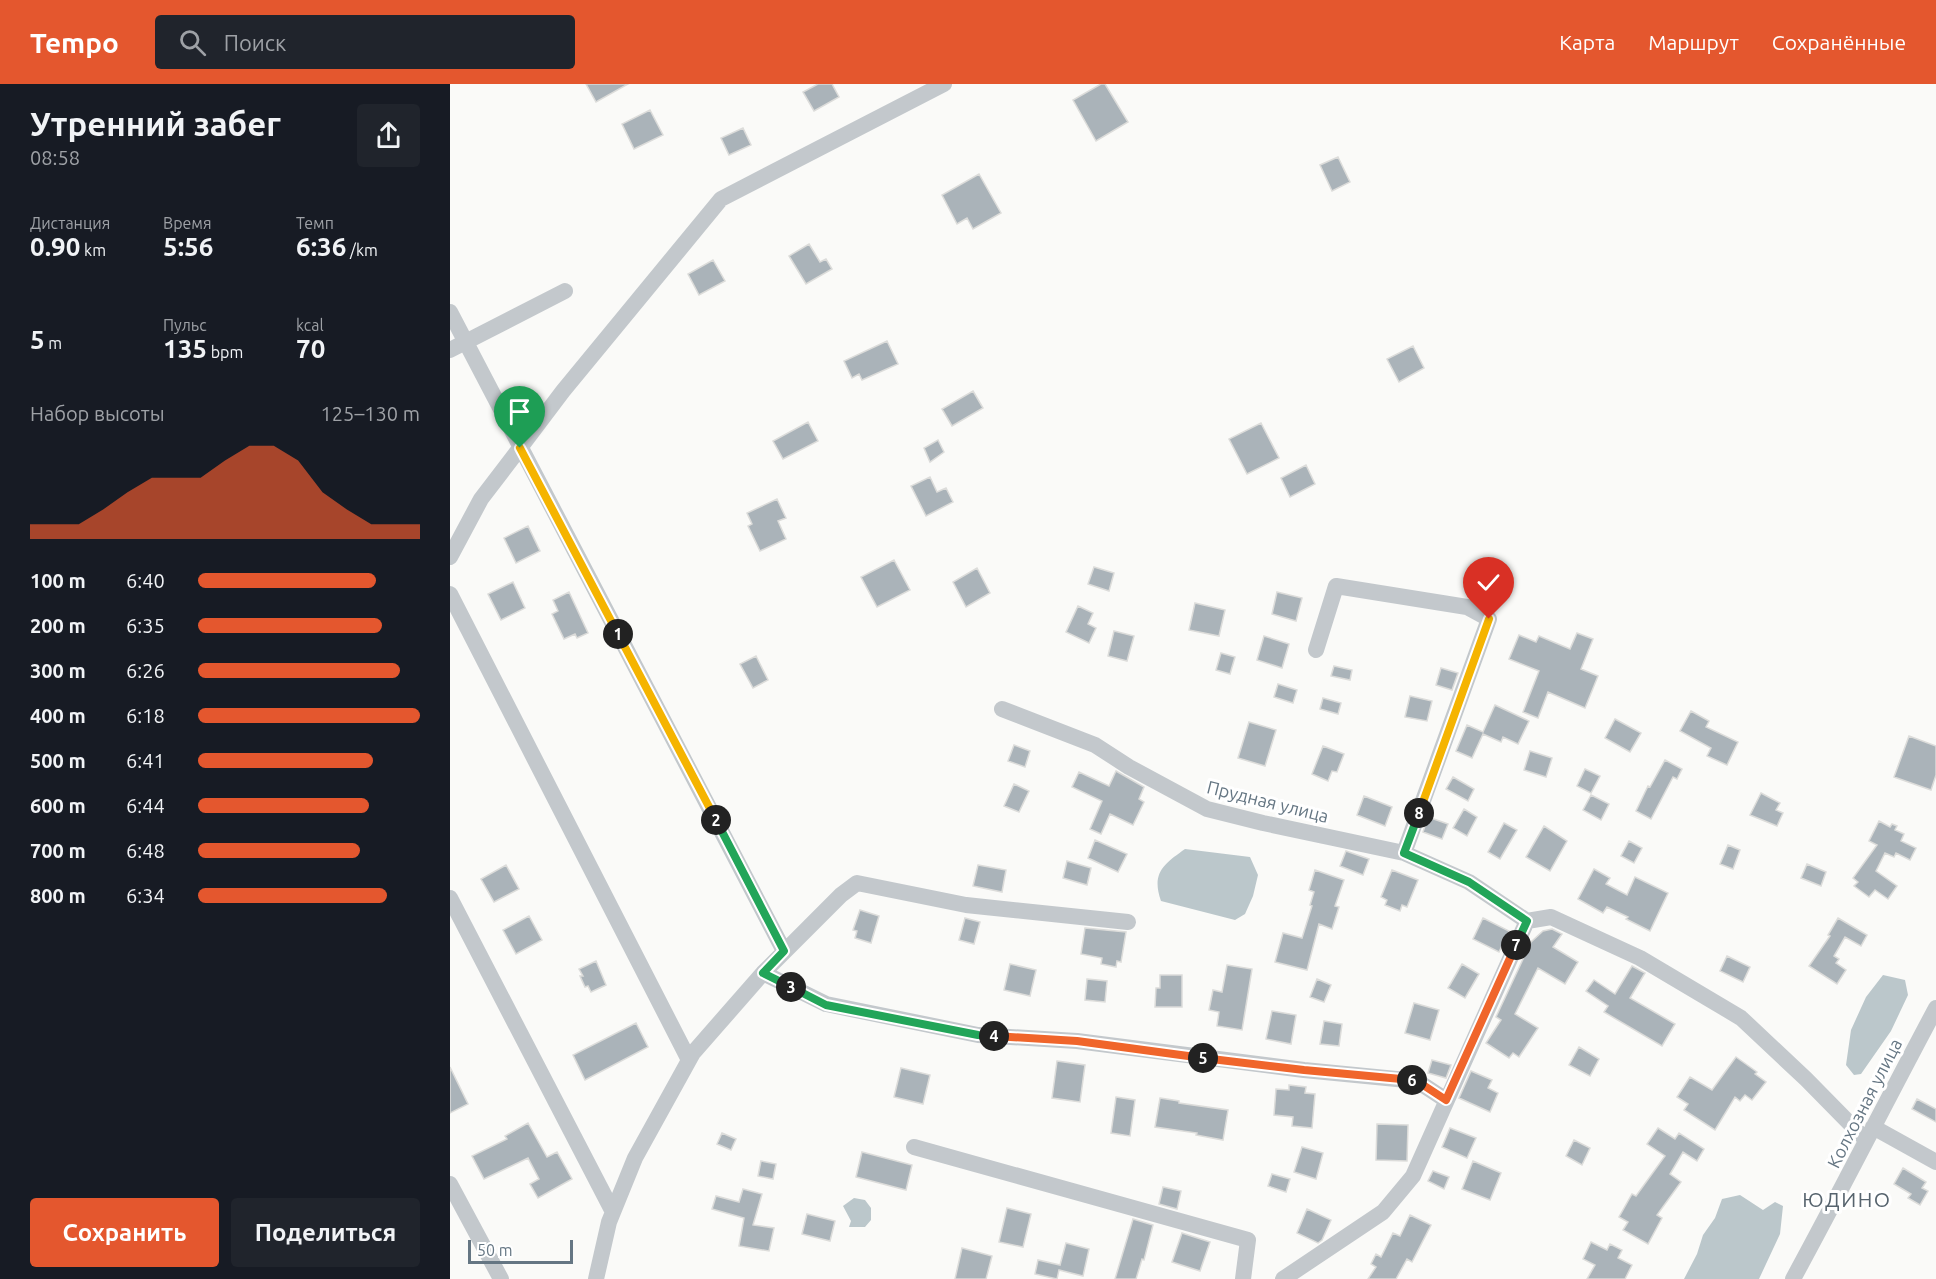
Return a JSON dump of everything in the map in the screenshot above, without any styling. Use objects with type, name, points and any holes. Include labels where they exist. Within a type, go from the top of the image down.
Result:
[{"type":"street","points":[[450,556],[481,499],[563,391],[721,199],[944,84]]},
{"type":"street","points":[[450,350],[565,291]]},
{"type":"street","points":[[450,312],[784,951]]},
{"type":"street","points":[[1316,650],[1336,586],[1467,606],[1489,619],[1404,853]]},
{"type":"street","points":[[450,594],[689,1060]]},
{"type":"street","name":"Прудная улица","points":[[1002,710],[1095,745],[1155,782],[1207,809],[1404,853],[1469,882],[1527,921]]},
{"type":"street","points":[[596,1279],[613,1212],[634,1158],[693,1053],[784,951],[841,895],[857,883],[966,904],[1128,922]]},
{"type":"street","points":[[450,898],[613,1212]]},
{"type":"street","points":[[1283,1279],[1383,1212],[1413,1176],[1527,921],[1551,917],[1640,958],[1741,1018],[1806,1079],[1869,1133],[1936,1162]]},
{"type":"street","points":[[763,973],[826,1005],[978,1035],[1077,1041],[1304,1070],[1417,1081],[1446,1100]]},
{"type":"street","name":"Колхозная улица","points":[[1793,1279],[1856,1164],[1869,1133],[1936,1008]]},
{"type":"street","points":[[914,1147],[1248,1240],[1242,1279]]},
{"type":"street","points":[[450,1184],[501,1279]]},
{"type":"shaded area","points":[[1185,849],[1250,857],[1258,875],[1253,896],[1245,914],[1235,920],[1161,901],[1158,883],[1161,870]]},
{"type":"shaded area","points":[[1883,975],[1905,980],[1908,995],[1891,1031],[1861,1074],[1854,1075],[1846,1065],[1851,1030],[1866,997]]},
{"type":"shaded area","points":[[1740,1195],[1763,1210],[1775,1202],[1783,1206],[1780,1234],[1759,1279],[1684,1279],[1697,1254],[1703,1235],[1715,1218],[1722,1199]]},
{"type":"shaded area","points":[[854,1198],[865,1200],[871,1208],[871,1220],[865,1227],[849,1227],[851,1221],[843,1206]]},
{"type":"building","points":[[586,84],[628,84],[596,102]]},
{"type":"building","points":[[818,84],[832,84],[839,97],[814,111],[803,92]]},
{"type":"building","points":[[1105,84],[1128,122],[1096,141],[1073,100]]},
{"type":"building","points":[[650,110],[663,135],[634,149],[622,124]]},
{"type":"building","points":[[743,128],[751,145],[729,155],[721,138]]},
{"type":"building","points":[[1338,157],[1350,182],[1332,191],[1320,165]]},
{"type":"building","points":[[979,174],[1001,213],[973,229],[967,218],[957,224],[942,195]]},
{"type":"building","points":[[809,244],[820,262],[826,259],[832,269],[806,284],[789,256]]},
{"type":"building","points":[[713,260],[725,281],[699,295],[688,274]]},
{"type":"building","points":[[887,341],[898,364],[862,380],[859,374],[852,378],[844,361]]},
{"type":"building","points":[[1413,346],[1424,368],[1399,382],[1387,359]]},
{"type":"building","points":[[973,391],[983,408],[952,426],[942,409]]},
{"type":"building","points":[[808,422],[818,441],[783,459],[773,441]]},
{"type":"building","points":[[1261,423],[1279,458],[1247,474],[1229,439]]},
{"type":"building","points":[[938,440],[944,452],[930,462],[924,448]]},
{"type":"building","points":[[1306,465],[1315,484],[1290,497],[1281,478]]},
{"type":"building","points":[[930,477],[937,492],[946,488],[953,502],[926,516],[911,486]]},
{"type":"building","points":[[777,499],[786,518],[778,521],[786,539],[760,551],[748,526],[752,524],[747,513]]},
{"type":"building","points":[[528,526],[540,551],[516,563],[504,538]]},
{"type":"building","points":[[894,560],[910,590],[877,607],[861,577]]},
{"type":"building","points":[[1094,567],[1114,573],[1109,591],[1088,584]]},
{"type":"building","points":[[977,568],[990,593],[966,607],[953,582]]},
{"type":"building","points":[[513,582],[525,608],[501,620],[488,594]]},
{"type":"building","points":[[569,592],[588,633],[577,638],[575,634],[564,639],[552,614],[558,611],[553,600]]},
{"type":"building","points":[[1277,592],[1302,598],[1296,621],[1272,614]]},
{"type":"building","points":[[1195,603],[1225,610],[1219,636],[1189,630]]},
{"type":"building","points":[[1078,606],[1093,613],[1088,624],[1096,628],[1089,643],[1066,632]]},
{"type":"building","points":[[1114,631],[1134,636],[1127,661],[1108,656]]},
{"type":"building","points":[[1577,633],[1593,639],[1581,669],[1598,676],[1585,708],[1548,692],[1538,718],[1523,712],[1539,671],[1509,659],[1519,635],[1536,642],[1539,636],[1570,649]]},
{"type":"building","points":[[1264,636],[1289,644],[1282,668],[1257,660]]},
{"type":"building","points":[[1221,653],[1235,657],[1230,674],[1216,670]]},
{"type":"building","points":[[756,656],[768,680],[753,688],[740,664]]},
{"type":"building","points":[[1334,666],[1352,670],[1350,680],[1331,676]]},
{"type":"building","points":[[1441,668],[1458,673],[1452,690],[1436,685]]},
{"type":"building","points":[[1278,684],[1297,690],[1293,703],[1274,697]]},
{"type":"building","points":[[1410,696],[1432,701],[1427,721],[1405,717]]},
{"type":"building","points":[[1323,698],[1341,703],[1338,714],[1320,709]]},
{"type":"building","points":[[1495,705],[1529,721],[1518,744],[1503,737],[1501,742],[1483,734],[1472,758],[1456,751],[1467,725],[1483,732]]},
{"type":"building","points":[[1691,711],[1709,721],[1706,727],[1738,742],[1727,765],[1707,756],[1711,748],[1680,731]]},
{"type":"building","points":[[1615,719],[1641,733],[1630,752],[1605,738]]},
{"type":"building","points":[[1249,722],[1276,730],[1265,766],[1238,758]]},
{"type":"building","points":[[1909,736],[1936,746],[1936,775],[1931,790],[1894,777]]},
{"type":"building","points":[[1014,745],[1030,751],[1025,767],[1008,761]]},
{"type":"building","points":[[1323,746],[1344,754],[1337,772],[1332,771],[1328,781],[1312,774]]},
{"type":"building","points":[[1530,751],[1552,758],[1546,777],[1524,770]]},
{"type":"building","points":[[1665,760],[1682,769],[1677,779],[1673,777],[1651,819],[1636,811],[1648,786],[1650,787]]},
{"type":"building","points":[[1585,769],[1600,776],[1591,793],[1577,786]]},
{"type":"building","points":[[1116,771],[1144,787],[1139,799],[1144,802],[1133,825],[1110,814],[1101,834],[1090,829],[1102,801],[1072,787],[1079,772],[1109,786]]},
{"type":"building","points":[[1453,777],[1474,789],[1468,801],[1446,789]]},
{"type":"building","points":[[1014,784],[1029,791],[1019,812],[1004,806]]},
{"type":"building","points":[[1761,793],[1780,803],[1776,810],[1783,813],[1777,826],[1750,815]]},
{"type":"building","points":[[1591,795],[1609,804],[1601,820],[1583,810]]},
{"type":"building","points":[[1364,796],[1392,807],[1385,826],[1357,815]]},
{"type":"building","points":[[1464,809],[1477,817],[1467,836],[1453,828]]},
{"type":"building","points":[[1428,817],[1448,824],[1442,839],[1423,832]]},
{"type":"building","points":[[1879,821],[1890,827],[1892,824],[1897,826],[1895,830],[1904,834],[1901,841],[1916,848],[1910,860],[1896,853],[1894,857],[1885,853],[1876,871],[1897,886],[1888,899],[1875,890],[1869,897],[1854,886],[1858,882],[1853,878],[1877,845],[1869,841]]},
{"type":"building","points":[[1504,823],[1517,830],[1500,859],[1488,852]]},
{"type":"building","points":[[1544,826],[1567,841],[1550,871],[1526,857]]},
{"type":"building","points":[[1095,840],[1127,854],[1118,872],[1088,858]]},
{"type":"building","points":[[1629,841],[1642,848],[1634,863],[1621,856]]},
{"type":"building","points":[[1728,845],[1740,850],[1733,869],[1720,864]]},
{"type":"building","points":[[1346,851],[1369,859],[1363,875],[1340,866]]},
{"type":"building","points":[[1067,861],[1091,868],[1087,885],[1063,878]]},
{"type":"building","points":[[1807,864],[1826,872],[1821,886],[1801,878]]},
{"type":"building","points":[[506,865],[519,889],[494,902],[481,879]]},
{"type":"building","points":[[978,865],[1006,870],[1002,892],[973,886]]},
{"type":"building","points":[[1594,869],[1610,878],[1606,884],[1627,895],[1635,877],[1668,893],[1650,931],[1607,907],[1603,913],[1578,899]]},
{"type":"building","points":[[1315,870],[1344,880],[1335,906],[1339,907],[1332,929],[1319,924],[1307,970],[1275,962],[1283,933],[1302,938],[1312,906],[1310,905],[1314,892],[1309,890]]},
{"type":"building","points":[[1392,870],[1418,880],[1407,907],[1402,905],[1400,911],[1385,905],[1387,900],[1381,897]]},
{"type":"building","points":[[860,910],[879,916],[871,943],[855,938],[857,931],[853,930]]},
{"type":"building","points":[[529,916],[542,940],[516,954],[503,930]]},
{"type":"building","points":[[965,918],[980,922],[974,944],[959,940]]},
{"type":"building","points":[[1483,918],[1509,931],[1499,952],[1473,939]]},
{"type":"building","points":[[1838,918],[1867,935],[1861,946],[1845,937],[1834,956],[1839,959],[1836,963],[1846,970],[1837,984],[1809,966],[1830,936],[1828,935]]},
{"type":"building","points":[[1085,928],[1126,932],[1121,962],[1117,961],[1116,967],[1101,964],[1102,958],[1081,954]]},
{"type":"building","points":[[1552,929],[1562,934],[1553,947],[1578,962],[1565,984],[1538,968],[1515,1014],[1538,1028],[1519,1057],[1513,1053],[1509,1058],[1486,1043],[1501,1020],[1496,1017],[1531,942],[1543,931]]},
{"type":"building","points":[[1727,956],[1750,967],[1743,982],[1720,971]]},
{"type":"building","points":[[596,961],[606,985],[591,992],[588,986],[585,987],[579,969]]},
{"type":"building","points":[[1010,964],[1036,970],[1030,996],[1004,990]]},
{"type":"building","points":[[1462,964],[1479,974],[1465,998],[1448,988]]},
{"type":"building","points":[[1227,965],[1252,969],[1242,1030],[1217,1026],[1219,1012],[1209,1010],[1213,990],[1222,992]]},
{"type":"building","points":[[1632,966],[1645,973],[1630,998],[1675,1024],[1662,1046],[1604,1012],[1608,1006],[1586,991],[1594,980],[1615,994]]},
{"type":"building","points":[[1160,975],[1182,975],[1182,1007],[1155,1007],[1156,988],[1160,988]]},
{"type":"building","points":[[1087,979],[1107,981],[1105,1002],[1085,1000]]},
{"type":"building","points":[[1317,979],[1331,985],[1324,1002],[1310,997]]},
{"type":"building","points":[[1414,1003],[1439,1010],[1430,1040],[1405,1033]]},
{"type":"building","points":[[1272,1011],[1296,1015],[1291,1044],[1266,1039]]},
{"type":"building","points":[[1324,1021],[1342,1024],[1339,1046],[1320,1044]]},
{"type":"building","points":[[636,1023],[648,1047],[585,1080],[573,1055]]},
{"type":"building","points":[[1579,1047],[1599,1059],[1590,1076],[1569,1065]]},
{"type":"building","points":[[1736,1057],[1757,1072],[1755,1074],[1766,1082],[1752,1100],[1745,1095],[1740,1101],[1735,1097],[1715,1130],[1684,1110],[1688,1104],[1677,1097],[1690,1077],[1712,1090]]},
{"type":"building","points":[[1432,1060],[1451,1065],[1446,1078],[1428,1073]]},
{"type":"building","points":[[1057,1061],[1085,1065],[1080,1102],[1052,1098]]},
{"type":"building","points":[[450,1067],[468,1104],[450,1113]]},
{"type":"building","points":[[901,1068],[930,1075],[923,1104],[894,1097]]},
{"type":"building","points":[[1471,1071],[1492,1080],[1488,1088],[1498,1093],[1490,1112],[1459,1098]]},
{"type":"building","points":[[1289,1085],[1306,1087],[1305,1093],[1315,1094],[1312,1128],[1292,1126],[1293,1117],[1274,1115],[1276,1089],[1289,1090]]},
{"type":"building","points":[[1116,1097],[1135,1100],[1130,1136],[1111,1133]]},
{"type":"building","points":[[1160,1098],[1228,1110],[1223,1140],[1196,1135],[1197,1133],[1155,1127]]},
{"type":"building","points":[[1917,1099],[1936,1109],[1936,1122],[1912,1109]]},
{"type":"building","points":[[528,1123],[547,1157],[557,1152],[572,1179],[538,1198],[530,1184],[539,1179],[528,1158],[484,1179],[472,1156],[507,1139],[505,1136]]},
{"type":"building","points":[[1377,1124],[1408,1125],[1407,1161],[1376,1160]]},
{"type":"building","points":[[1450,1128],[1476,1138],[1467,1158],[1442,1147]]},
{"type":"building","points":[[1658,1128],[1675,1139],[1679,1133],[1704,1149],[1697,1161],[1683,1152],[1670,1174],[1681,1182],[1657,1215],[1662,1218],[1648,1244],[1623,1230],[1628,1222],[1619,1217],[1632,1194],[1636,1196],[1665,1156],[1647,1144]]},
{"type":"building","points":[[722,1133],[736,1139],[731,1150],[717,1144]]},
{"type":"building","points":[[1574,1140],[1590,1148],[1582,1165],[1566,1156]]},
{"type":"building","points":[[1302,1147],[1323,1153],[1316,1179],[1294,1172]]},
{"type":"building","points":[[862,1152],[912,1165],[906,1190],[856,1177]]},
{"type":"building","points":[[761,1161],[776,1164],[773,1179],[758,1176]]},
{"type":"building","points":[[1473,1161],[1501,1173],[1490,1200],[1462,1189]]},
{"type":"building","points":[[1903,1168],[1926,1182],[1922,1188],[1928,1191],[1920,1205],[1908,1198],[1911,1194],[1894,1184]]},
{"type":"building","points":[[1433,1171],[1449,1177],[1444,1189],[1428,1181]]},
{"type":"building","points":[[1272,1174],[1290,1179],[1286,1192],[1268,1186]]},
{"type":"building","points":[[1163,1187],[1181,1191],[1177,1209],[1159,1204]]},
{"type":"building","points":[[743,1189],[762,1194],[753,1225],[774,1228],[769,1251],[739,1246],[744,1218],[712,1209],[716,1196],[739,1202]]},
{"type":"building","points":[[1007,1208],[1031,1214],[1023,1247],[999,1242]]},
{"type":"building","points":[[1307,1209],[1331,1220],[1322,1240],[1318,1243],[1297,1233]]},
{"type":"building","points":[[807,1214],[835,1221],[830,1241],[802,1234]]},
{"type":"building","points":[[1410,1215],[1431,1225],[1412,1262],[1407,1259],[1396,1279],[1368,1279],[1376,1267],[1371,1264],[1376,1254],[1381,1257],[1393,1233],[1400,1236]]},
{"type":"building","points":[[1133,1219],[1153,1225],[1144,1260],[1142,1259],[1136,1279],[1115,1279]]},
{"type":"building","points":[[1182,1233],[1210,1242],[1200,1271],[1172,1262]]},
{"type":"building","points":[[1591,1242],[1607,1250],[1610,1244],[1622,1250],[1618,1258],[1632,1265],[1625,1279],[1587,1279],[1595,1265],[1583,1259]]},
{"type":"building","points":[[1066,1243],[1089,1249],[1083,1276],[1059,1270],[1057,1279],[1035,1274],[1038,1260],[1060,1265]]},
{"type":"building","points":[[962,1248],[992,1256],[986,1279],[955,1279]]},
{"type":"district","name":"ЮДИНО","points":[[1847,1199]]},
{"type":"route","points":[[520,448],[784,951],[763,973],[826,1005],[978,1035],[1077,1041],[1304,1070],[1417,1081],[1446,1100],[1527,921],[1469,882],[1404,853],[1489,619]]}]
